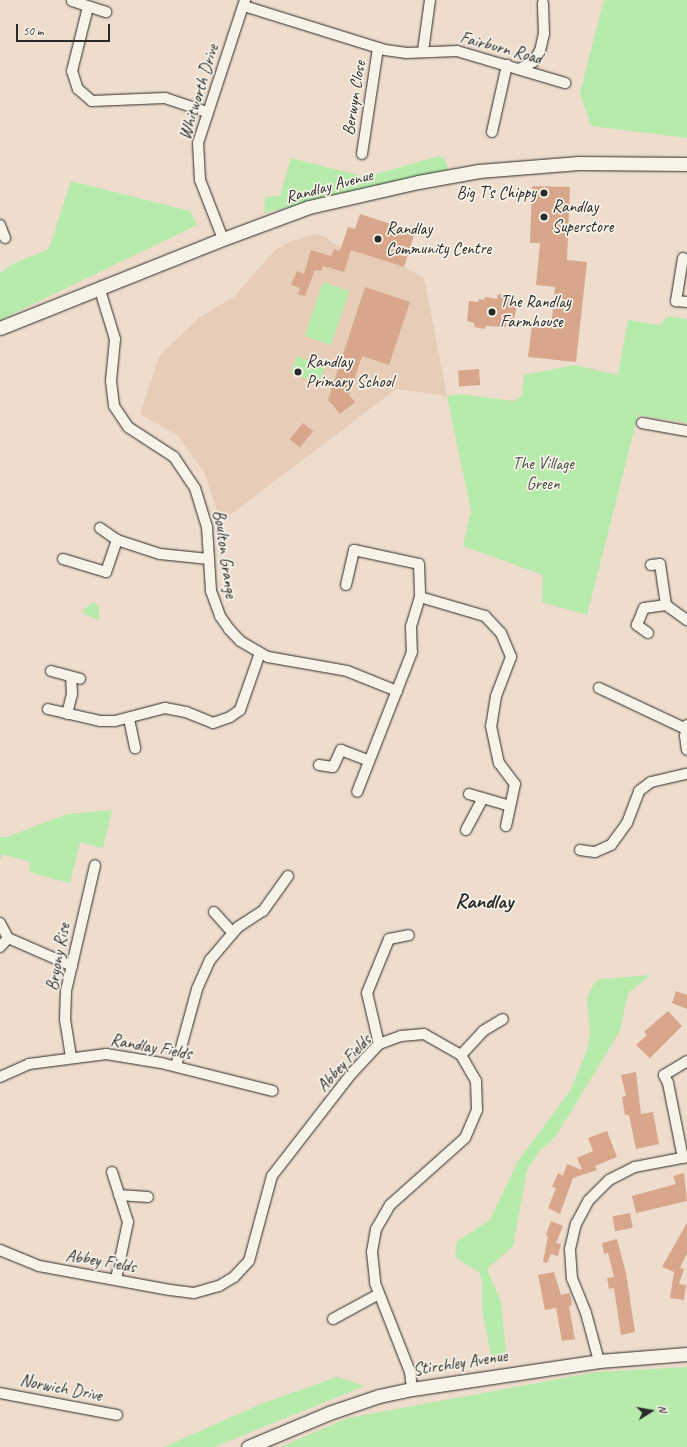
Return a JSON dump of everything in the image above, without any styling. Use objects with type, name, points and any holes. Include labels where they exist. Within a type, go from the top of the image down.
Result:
[{"type":"street","points":[[423,51],[430,0]]},
{"type":"street","points":[[72,1],[106,12]]},
{"type":"street","name":"Fairburn Road","points":[[244,3],[378,48],[407,54],[423,51],[457,50],[564,83]]},
{"type":"street","name":"Whitworth Drive","points":[[223,239],[206,198],[198,166],[198,143],[244,3]]},
{"type":"street","points":[[519,69],[533,62],[540,51],[544,34],[543,3]]},
{"type":"street","points":[[88,6],[72,71],[78,89],[92,101],[165,98],[207,112]]},
{"type":"street","name":"Berwyn Close","points":[[362,154],[378,48]]},
{"type":"street","points":[[492,132],[507,65]]},
{"type":"street","name":"Randlay Avenue","points":[[0,328],[100,290],[223,239],[309,207],[418,182],[479,171],[579,163],[687,164]]},
{"type":"street","points":[[0,225],[5,238]]},
{"type":"street","points":[[682,258],[676,300],[687,302]]},
{"type":"street","name":"Boulton Grange","points":[[100,290],[115,340],[110,381],[114,406],[128,427],[174,457],[185,469],[202,505],[209,559],[211,591],[220,616],[240,641],[260,653],[287,661],[347,671],[396,691]]},
{"type":"street","points":[[642,423],[687,431]]},
{"type":"street","points":[[100,528],[117,540],[160,554],[209,559]]},
{"type":"street","points":[[63,559],[106,572],[117,540]]},
{"type":"street","points":[[346,585],[354,550],[419,564],[420,597],[411,627],[412,652],[357,792]]},
{"type":"street","points":[[651,565],[660,564],[666,605]]},
{"type":"street","points":[[420,597],[485,616],[501,633],[511,657],[496,696],[491,726],[499,763],[515,784],[506,826]]},
{"type":"street","points":[[648,633],[637,625],[644,608],[666,605],[687,620]]},
{"type":"street","points":[[48,709],[100,721],[129,719],[165,708],[186,712],[213,723],[230,717],[240,710],[260,653]]},
{"type":"street","points":[[51,671],[76,678],[67,714]]},
{"type":"street","points":[[599,688],[687,727],[687,750]]},
{"type":"street","points":[[129,719],[135,748]]},
{"type":"street","points":[[319,765],[333,767],[341,750],[369,761]]},
{"type":"street","points":[[580,850],[595,852],[611,845],[627,823],[639,791],[651,782],[687,774]]},
{"type":"street","points":[[469,794],[510,806]]},
{"type":"street","points":[[466,830],[483,798]]},
{"type":"street","name":"Bryony Rise","points":[[71,1057],[65,1020],[66,991],[95,864]]},
{"type":"street","points":[[176,1066],[197,989],[210,960],[233,933],[262,911],[288,876]]},
{"type":"street","points":[[214,912],[233,933]]},
{"type":"street","points":[[0,923],[8,938],[72,966]]},
{"type":"street","points":[[379,1044],[367,993],[389,939],[409,935]]},
{"type":"street","points":[[0,947],[8,938]]},
{"type":"street","points":[[412,1388],[410,1372],[379,1294],[372,1263],[376,1230],[390,1205],[465,1138],[477,1110],[476,1081],[461,1055],[483,1031],[503,1019]]},
{"type":"street","name":"Abbey Fields","points":[[0,1250],[39,1266],[194,1294],[219,1286],[234,1277],[249,1261],[272,1176],[348,1078],[379,1044],[401,1036],[424,1034],[461,1055]]},
{"type":"street","name":"Randlay Fields","points":[[0,1077],[29,1064],[71,1057],[106,1054],[176,1066],[273,1091]]},
{"type":"street","points":[[599,1361],[586,1313],[572,1279],[570,1249],[576,1224],[589,1200],[609,1180],[635,1167],[685,1158],[668,1083],[664,1076],[687,1061]]},
{"type":"street","points":[[112,1172],[128,1222],[116,1279]]},
{"type":"street","points":[[119,1195],[148,1197]]},
{"type":"street","points":[[333,1319],[379,1294]]},
{"type":"street","name":"Stirchley Avenue","points":[[248,1447],[328,1413],[379,1396],[412,1388],[599,1361],[687,1354]]},
{"type":"street","name":"Norwich Drive","points":[[0,1393],[116,1415]]},
{"type":"shaded area","name":"Randlay Primary School","points":[[314,234],[326,237],[332,243],[404,267],[424,278],[447,396],[396,389],[221,522],[204,472],[177,435],[140,414],[160,355],[200,317],[234,297],[275,250],[287,243]]},
{"type":"green space","points":[[604,0],[687,0],[687,138],[591,126],[580,93]]},
{"type":"green space","points":[[439,156],[446,160],[448,171],[264,213],[265,197],[280,196],[291,158],[366,177]]},
{"type":"green space","points":[[71,181],[190,211],[197,225],[0,320],[0,273],[13,264],[49,249]]},
{"type":"green space","points":[[323,282],[349,291],[331,345],[304,336]]},
{"type":"green space","name":"The Village Green","points":[[669,316],[687,319],[687,423],[638,415],[587,615],[542,602],[543,575],[463,546],[471,511],[447,396],[460,394],[514,401],[522,396],[524,375],[575,365],[618,375],[628,320],[659,325]]},
{"type":"green space","points":[[297,356],[325,367],[319,384],[291,373]]},
{"type":"green space","points":[[93,602],[99,606],[99,620],[84,614],[83,610]]},
{"type":"green space","points":[[112,810],[103,848],[80,842],[70,883],[29,872],[30,862],[3,854],[0,860],[0,837],[7,837],[67,814]]},
{"type":"green space","points":[[651,975],[628,993],[620,1031],[556,1136],[538,1153],[527,1170],[513,1246],[487,1269],[501,1302],[507,1360],[492,1361],[482,1309],[482,1280],[479,1272],[455,1257],[457,1241],[490,1220],[518,1161],[570,1091],[587,1050],[590,1034],[587,999],[594,983],[601,979]]},
{"type":"green space","points":[[687,1367],[687,1447],[280,1447],[348,1418],[596,1372]]},
{"type":"green space","points":[[337,1377],[365,1386],[214,1447],[164,1447],[261,1404]]},
{"type":"building","points":[[532,186],[570,187],[567,260],[587,262],[576,362],[528,357],[532,326],[551,328],[555,287],[536,285],[540,243],[530,243]]},
{"type":"building","name":"Randlay Community Centre","points":[[360,214],[415,232],[404,267],[351,250],[344,272],[323,266],[321,271],[315,270],[305,296],[298,294],[300,288],[291,285],[297,271],[304,274],[311,250],[331,256],[334,249],[340,251],[348,227],[355,229]]},
{"type":"building","points":[[365,287],[410,302],[389,365],[362,356],[349,395],[355,402],[340,414],[328,400]]},
{"type":"building","name":"The Randlay Farmhouse","points":[[498,294],[511,296],[511,303],[517,304],[514,320],[507,319],[506,327],[486,326],[485,329],[474,327],[474,323],[467,321],[469,301],[478,302],[479,299],[484,300],[485,297],[497,299]]},
{"type":"building","points":[[479,369],[480,385],[459,386],[458,370]]},
{"type":"building","points":[[303,423],[313,431],[300,448],[290,439]]},
{"type":"building","points":[[676,991],[687,995],[687,1009],[672,1003]]},
{"type":"building","points":[[668,1011],[682,1026],[650,1058],[636,1045],[647,1035],[644,1032]]},
{"type":"building","points":[[636,1072],[641,1114],[653,1112],[659,1144],[636,1149],[629,1115],[625,1115],[622,1097],[626,1096],[621,1075]]},
{"type":"building","points":[[607,1131],[617,1157],[595,1166],[597,1170],[573,1178],[560,1214],[548,1208],[556,1188],[552,1187],[558,1173],[563,1176],[567,1164],[582,1170],[577,1158],[593,1151],[588,1138]]},
{"type":"building","points":[[684,1173],[687,1201],[636,1213],[632,1196],[676,1184],[673,1176]]},
{"type":"building","points":[[630,1213],[633,1228],[615,1231],[612,1216]]},
{"type":"building","points":[[551,1221],[563,1226],[556,1243],[561,1244],[558,1256],[551,1254],[547,1263],[543,1262],[548,1236],[546,1235]]},
{"type":"building","points":[[687,1223],[687,1253],[680,1268],[684,1269],[679,1284],[686,1285],[684,1300],[670,1298],[674,1272],[662,1267]]},
{"type":"building","points":[[617,1239],[626,1273],[635,1332],[621,1335],[614,1288],[609,1289],[607,1278],[614,1277],[608,1253],[604,1254],[602,1243]]},
{"type":"building","points":[[554,1272],[561,1295],[570,1293],[572,1305],[569,1306],[575,1339],[562,1341],[556,1308],[545,1310],[538,1275]]},
{"type":"place","name":"Big T's Chippy","points":[[544,193]]},
{"type":"place","name":"Randlay Superstore","points":[[544,217]]},
{"type":"place","name":"Randlay Community Centre","points":[[378,239]]},
{"type":"place","name":"The Randlay Farmhouse","points":[[492,312]]},
{"type":"place","name":"Randlay Primary School","points":[[298,372]]},
{"type":"district","name":"Randlay","points":[[484,901]]}]
